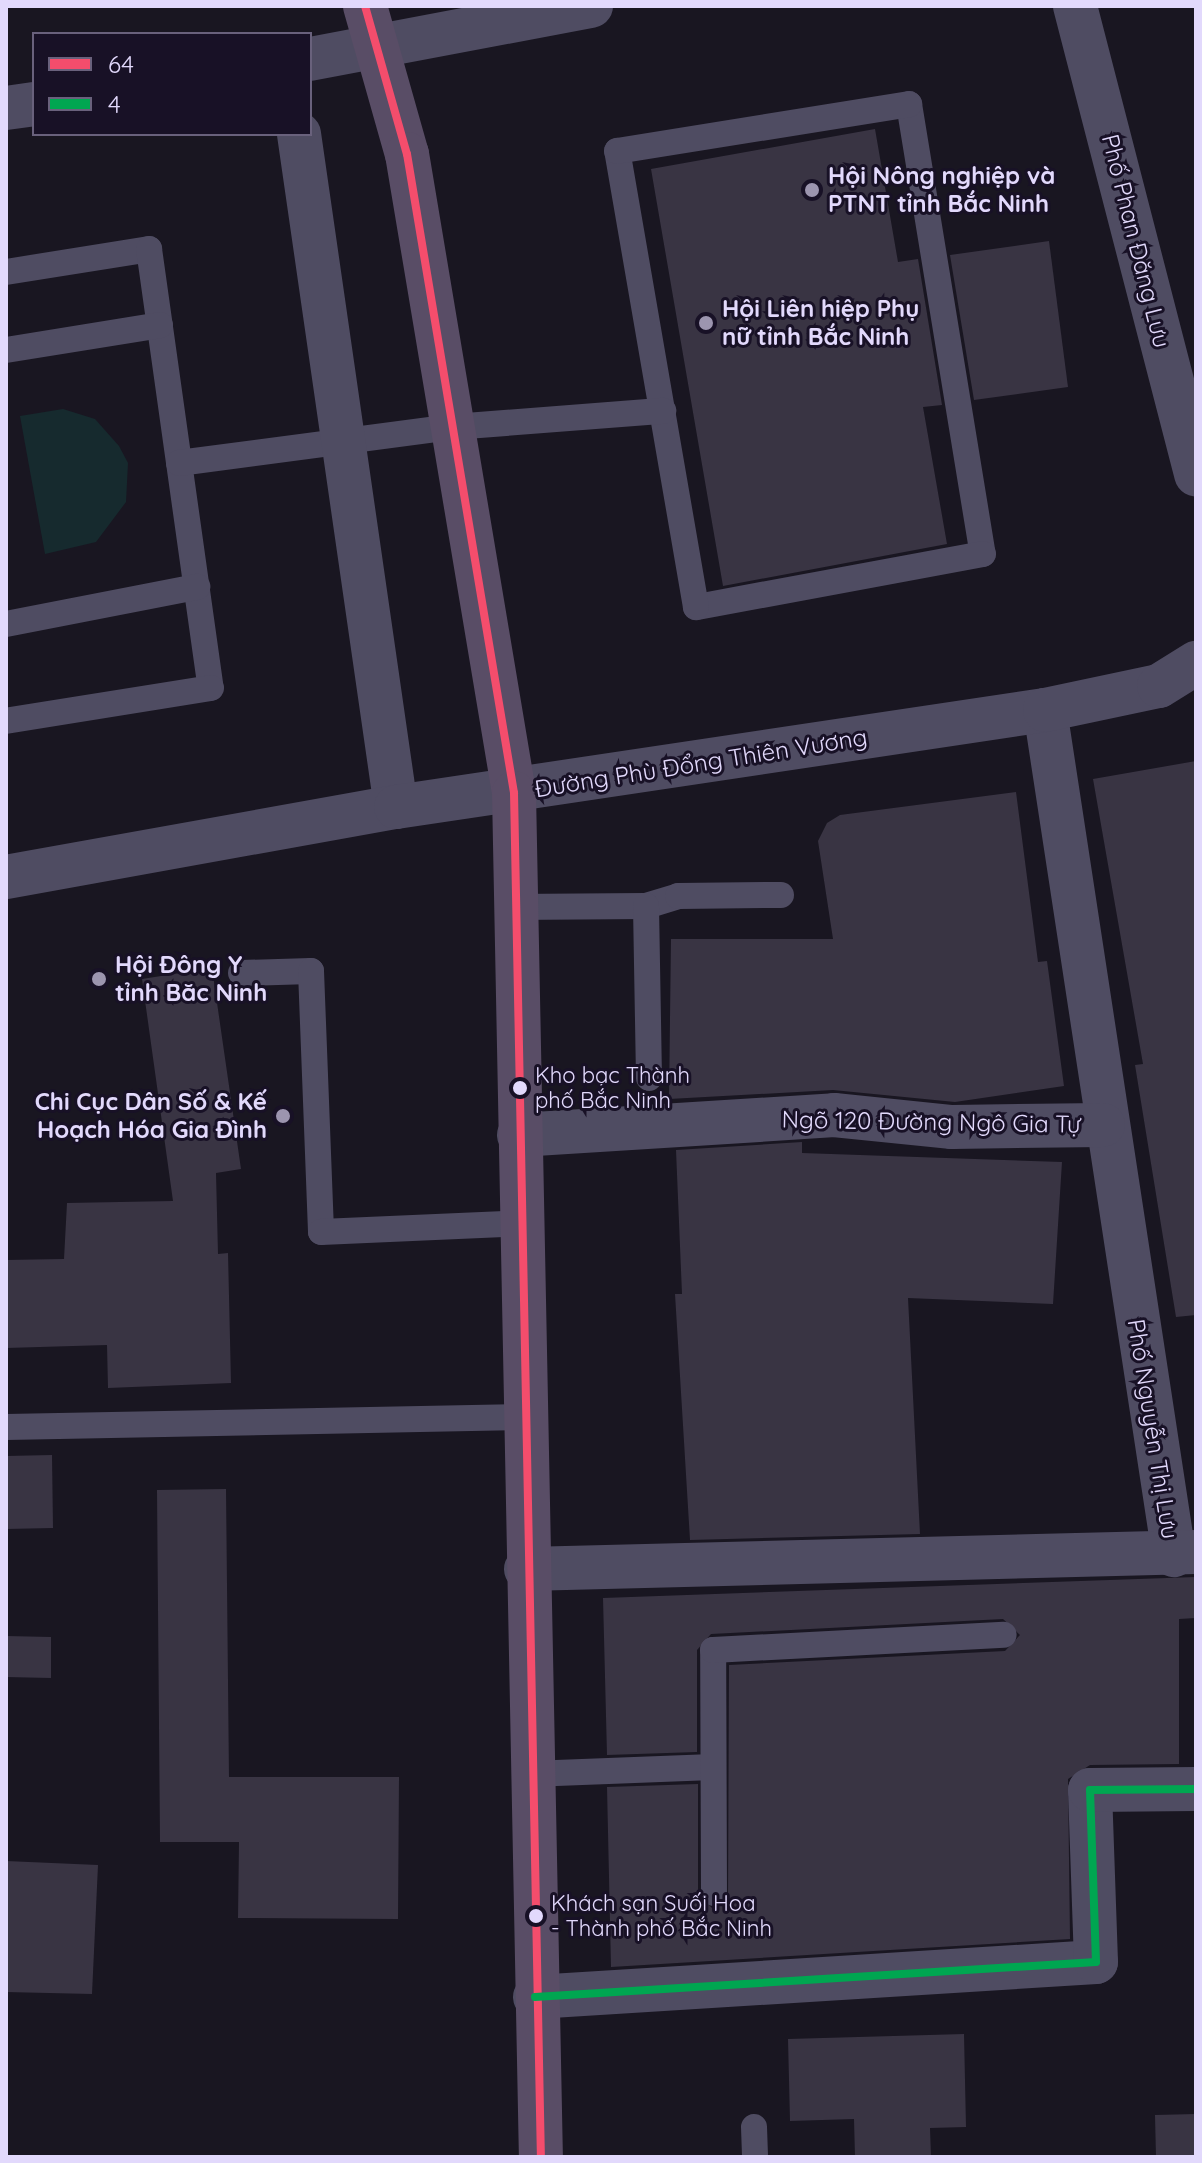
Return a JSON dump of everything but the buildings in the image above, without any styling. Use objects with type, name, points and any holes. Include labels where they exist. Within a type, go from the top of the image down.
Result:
[{"type":"main road","points":[[365,6],[380,47],[407,154],[514,793],[512,907],[524,1223],[526,1569],[541,2157]]},
{"type":"street","points":[[312,59],[591,6]]},
{"type":"street","name":"Phố Phan Đăng Lưu","points":[[1075,6],[1196,475]]},
{"type":"street","points":[[6,108],[32,104]]},
{"type":"street","points":[[299,136],[396,807]]},
{"type":"street","name":"Đường Phù Đổng Thiên Vương","points":[[6,877],[396,807],[514,793],[1177,692],[1196,663]]},
{"type":"street","name":"Phố Nguyễn Thị Lưu","points":[[526,1569],[1185,1554],[1103,1125],[1045,710]]},
{"type":"street","name":"Ngõ 120 Đường Ngô Gia Tự","points":[[519,1135],[834,1115],[952,1127],[1103,1125]]},
{"type":"street","points":[[535,1997],[1096,1962],[1090,1790],[1196,1789]]},
{"type":"lane","points":[[909,104],[983,554],[696,607],[663,411],[617,151],[909,104]]},
{"type":"lane","points":[[6,272],[149,249],[211,688],[6,721]]},
{"type":"lane","points":[[6,350],[160,325]]},
{"type":"lane","points":[[179,463],[453,427],[663,411]]},
{"type":"lane","points":[[6,624],[197,587]]},
{"type":"lane","points":[[512,907],[646,906],[678,896],[781,895]]},
{"type":"lane","points":[[646,906],[649,1078]]},
{"type":"lane","points":[[241,973],[311,971],[321,1232],[524,1223]]},
{"type":"lane","points":[[6,1427],[526,1417]]},
{"type":"lane","points":[[714,1893],[713,1650],[1004,1635]]},
{"type":"lane","points":[[530,1774],[713,1767]]},
{"type":"lane","points":[[754,2127],[755,2157]]},
{"type":"green space","points":[[63,409],[95,419],[119,446],[128,463],[126,502],[96,542],[45,554],[20,416]]},
{"type":"transit line","name":"64","points":[[365,6],[407,154],[514,793],[541,2157]]},
{"type":"transit line","name":"4","points":[[535,1997],[1096,1962],[1090,1790],[1196,1789]]},
{"type":"place","name":"Hội Nông nghiệp và PTNT tỉnh Bắc Ninh","points":[[812,190]]},
{"type":"place","name":"Hội Liên hiệp Phụ nữ tỉnh Bắc Ninh","points":[[706,323]]},
{"type":"place","name":"Hội Đông Y tỉnh Băc Ninh","points":[[99,979]]},
{"type":"place","name":"Kho bạc Thành phố Bắc Ninh","points":[[520,1088]]},
{"type":"place","name":"Chi Cục Dân Số & Kế Hoạch Hóa Gia Đình","points":[[283,1116]]},
{"type":"place","name":"Khách sạn Suối Hoa - Thành phố Bắc Ninh","points":[[536,1916]]}]
